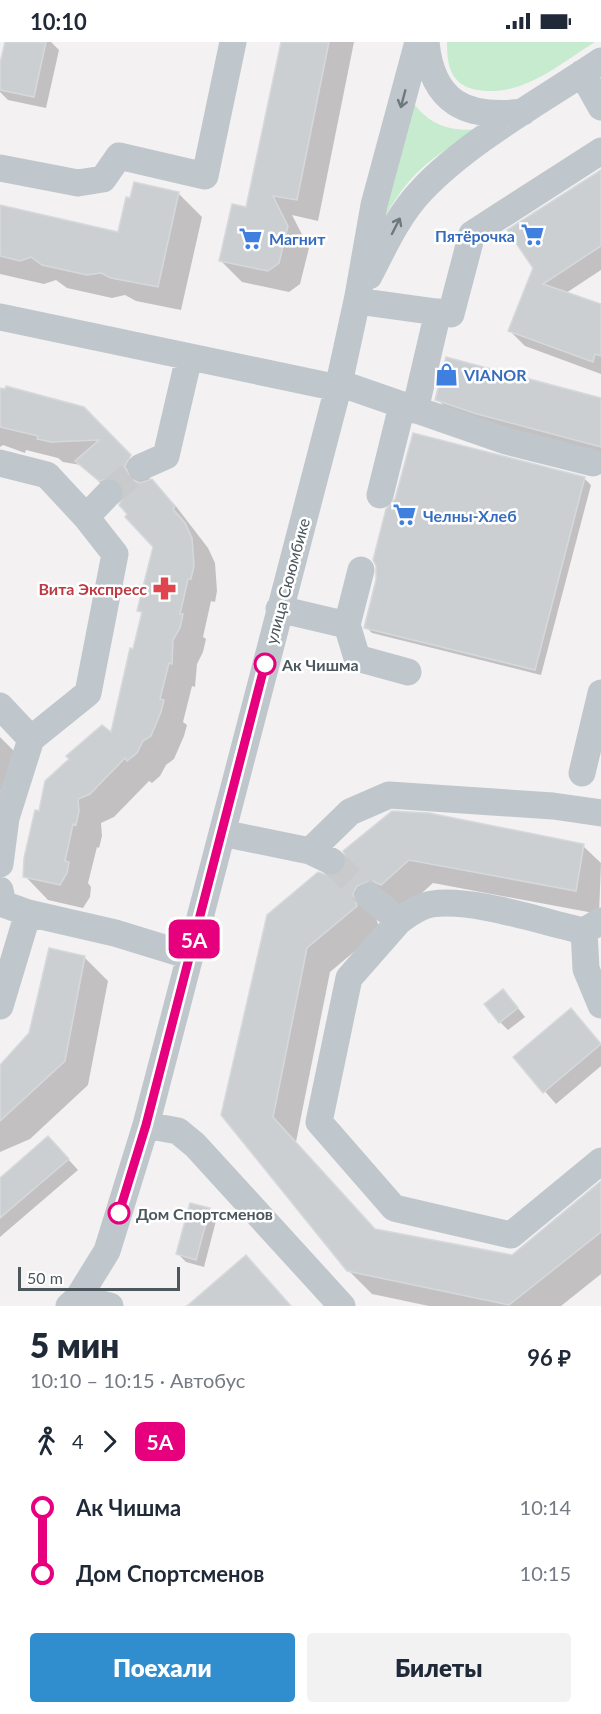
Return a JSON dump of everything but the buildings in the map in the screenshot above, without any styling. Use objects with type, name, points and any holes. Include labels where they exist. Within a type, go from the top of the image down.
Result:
[{"type":"street","points":[[0,168],[78,183],[103,179],[119,156],[205,176],[234,42]]},
{"type":"street","points":[[358,298],[374,205],[418,42]]},
{"type":"street","points":[[426,42],[436,85],[446,96],[462,106],[486,114],[524,112]]},
{"type":"street","points":[[358,298],[401,215],[421,190],[444,170],[524,112],[592,67],[601,106]]},
{"type":"street","points":[[358,298],[451,314],[472,234],[601,151]]},
{"type":"street","name":"улица Сююмбике","points":[[74,1302],[107,1251],[146,1125],[339,386],[358,298]]},
{"type":"street","points":[[380,495],[438,312]]},
{"type":"street","points":[[0,317],[339,386],[408,408],[498,447],[593,463]]},
{"type":"street","points":[[141,467],[166,456],[189,357]]},
{"type":"street","points":[[0,463],[47,475],[86,517],[115,554],[88,693],[31,739],[3,817],[0,864]]},
{"type":"street","points":[[86,517],[109,493]]},
{"type":"street","points":[[361,570],[348,625],[357,658],[408,672]]},
{"type":"street","points":[[279,609],[348,625]]},
{"type":"street","points":[[582,773],[601,693]]},
{"type":"street","points":[[0,706],[31,739]]},
{"type":"street","points":[[222,833],[321,856],[350,812],[389,795],[553,806],[601,813]]},
{"type":"street","points":[[0,890],[3,904],[28,914],[115,933],[190,956]]},
{"type":"street","points":[[369,896],[399,921]]},
{"type":"street","points":[[601,1005],[586,969],[593,926],[460,904],[431,904],[415,910],[399,921],[349,978],[319,1122],[394,1208],[511,1235],[601,1161]]},
{"type":"street","points":[[0,1006],[28,914]]},
{"type":"street","points":[[146,1125],[178,1131],[195,1145],[342,1306]]},
{"type":"street","points":[[74,1302],[110,1306]]},
{"type":"green space","points":[[447,42],[595,42],[552,70],[522,85],[506,90],[490,91],[473,89],[459,82],[449,65]]},
{"type":"green space","points":[[414,104],[428,118],[443,126],[470,130],[480,129],[448,148],[422,168],[401,192],[382,223]]},
{"type":"tunnel","points":[[109,493],[141,467]]},
{"type":"tunnel","points":[[331,861],[369,896]]},
{"type":"bus line","name":"5А","points":[[119,1213],[146,1125],[265,664]]},
{"type":"place","name":"Пятёрочка","points":[[533,235]]},
{"type":"place","name":"Магнит","points":[[251,238]]},
{"type":"place","name":"VIANOR","points":[[446,374]]},
{"type":"place","name":"Челны-Хлеб","points":[[405,515]]},
{"type":"place","name":"Вита Экспресс","points":[[165,588]]},
{"type":"place","name":"Ак Чишма","points":[[265,664]]},
{"type":"place","name":"Дом Спортсменов","points":[[119,1213]]}]
